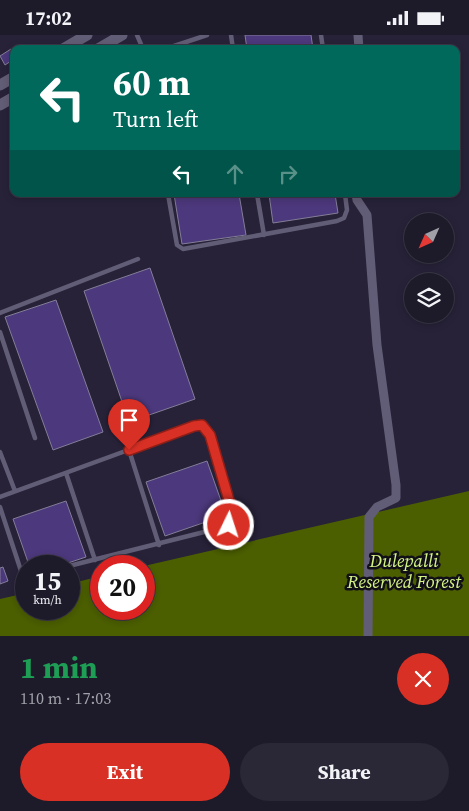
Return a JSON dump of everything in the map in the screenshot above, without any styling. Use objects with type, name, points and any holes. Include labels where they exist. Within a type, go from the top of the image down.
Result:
[{"type":"street","points":[[70,45],[87,35]]},
{"type":"street","points":[[105,45],[122,35]]},
{"type":"street","points":[[356,197],[367,215],[377,345],[396,485],[396,498],[377,507],[370,517],[368,636]]},
{"type":"lane","points":[[177,45],[207,35]]},
{"type":"lane","points":[[169,197],[177,245],[183,249],[329,224],[344,218],[347,210],[345,197]]},
{"type":"lane","points":[[258,197],[264,235]]},
{"type":"lane","points":[[0,313],[138,259]]},
{"type":"lane","points":[[0,332],[35,438]]},
{"type":"lane","points":[[0,497],[194,426],[202,425],[210,435],[234,521],[224,527],[116,555]]},
{"type":"lane","points":[[129,450],[159,545]]},
{"type":"lane","points":[[0,451],[15,491]]},
{"type":"lane","points":[[66,473],[93,555]]},
{"type":"lane","points":[[0,507],[16,555]]},
{"type":"green space","name":"Dulepalli Reserved Forest","points":[[469,491],[469,636],[0,636],[0,599],[15,596],[15,620],[80,620],[80,581],[90,579],[90,620],[155,620],[155,563]]},
{"type":"building","points":[[245,35],[311,35],[312,45],[246,45]]},
{"type":"building","points":[[10,50],[10,62],[5,65],[0,56]]},
{"type":"building","points":[[174,197],[240,197],[246,235],[182,244]]},
{"type":"building","points":[[269,197],[335,197],[338,213],[273,223]]},
{"type":"building","points":[[150,268],[195,399],[129,422],[84,291]]},
{"type":"building","points":[[56,300],[103,432],[53,450],[5,317]]},
{"type":"building","points":[[207,461],[226,515],[165,536],[146,482]]},
{"type":"building","points":[[66,501],[86,557],[80,559],[80,555],[26,555],[13,519]]},
{"type":"building","points":[[3,567],[8,581],[0,584],[0,568]]},
{"type":"route","points":[[129,450],[194,426],[202,425],[210,435],[233,514],[234,521],[229,525]]}]
